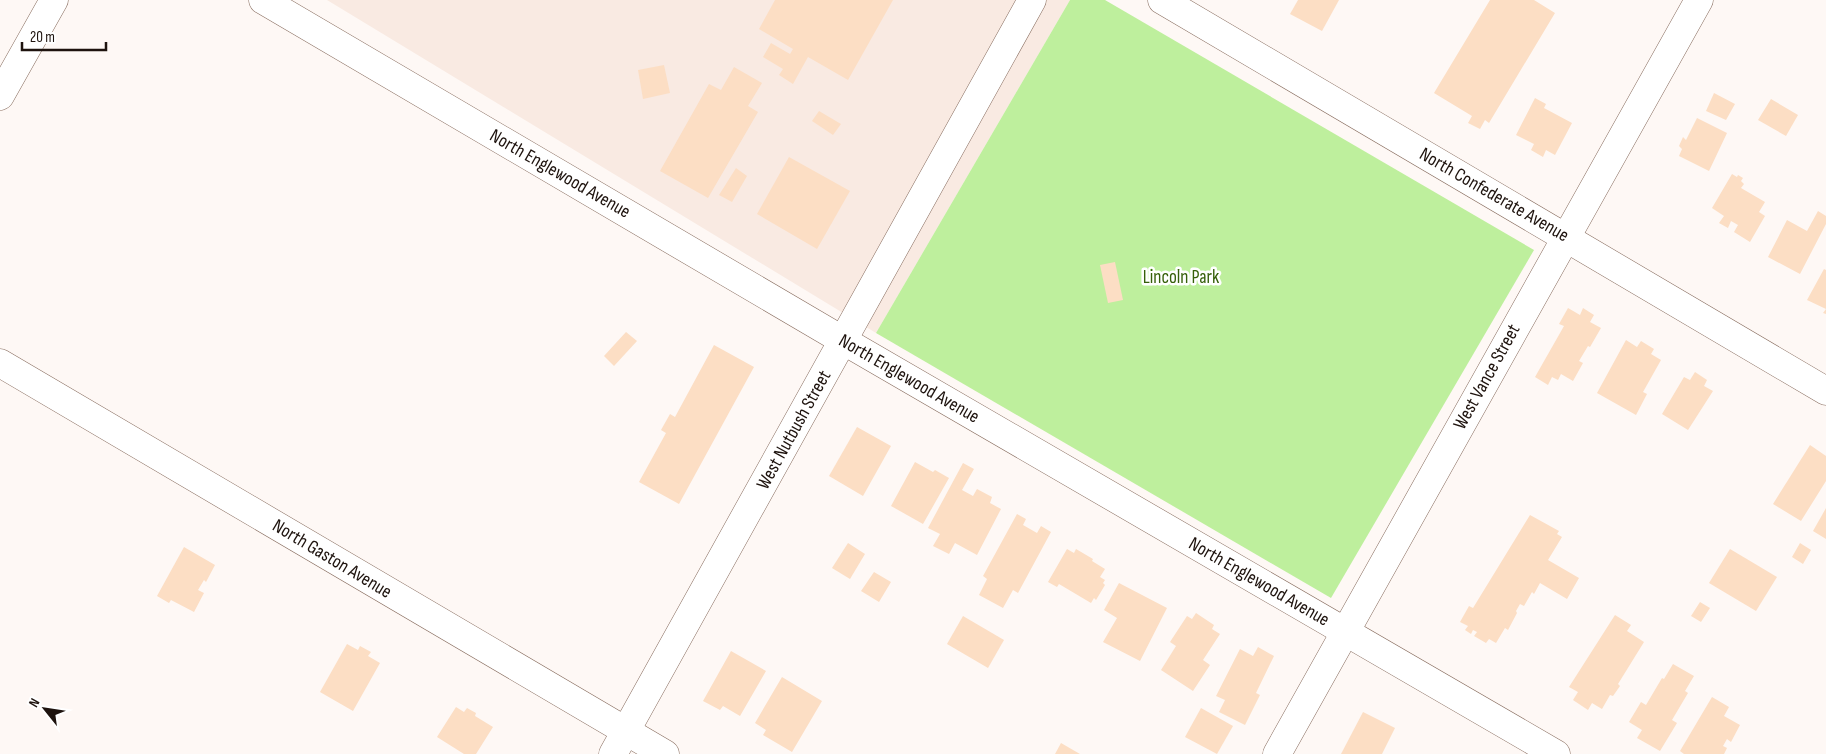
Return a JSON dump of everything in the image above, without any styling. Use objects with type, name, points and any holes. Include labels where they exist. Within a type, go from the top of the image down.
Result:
[{"type":"street","points":[[0,96],[54,0]]},
{"type":"street","name":"North Englewood Avenue","points":[[264,0],[844,341],[1556,754]]},
{"type":"street","name":"West Nutbush Street","points":[[619,743],[1032,0]]},
{"type":"street","name":"North Confederate Avenue","points":[[1162,0],[1826,391]]},
{"type":"street","name":"West Vance Street","points":[[1277,754],[1699,0]]},
{"type":"street","name":"North Gaston Avenue","points":[[0,363],[619,743],[665,754]]},
{"type":"shaded area","points":[[327,0],[1070,0],[876,333]]},
{"type":"green space","name":"Lincoln Park","points":[[1070,0],[1105,0],[1534,250],[1331,598],[876,333]]},
{"type":"building","points":[[775,0],[893,0],[848,80],[808,57],[793,84],[779,75],[783,69],[763,57],[771,43],[790,54],[793,49],[759,29]]},
{"type":"building","points":[[1298,0],[1339,0],[1322,31],[1290,14]]},
{"type":"building","points":[[1490,0],[1534,0],[1555,13],[1489,123],[1485,120],[1480,129],[1468,123],[1472,116],[1434,93]]},
{"type":"building","points":[[664,65],[670,93],[643,99],[638,70]]},
{"type":"building","points":[[734,67],[762,83],[748,106],[758,112],[708,198],[660,171],[709,84],[721,90]]},
{"type":"building","points":[[1714,93],[1735,104],[1726,120],[1706,111]]},
{"type":"building","points":[[1535,98],[1546,104],[1544,108],[1572,123],[1555,155],[1546,150],[1543,157],[1531,150],[1534,144],[1516,135]]},
{"type":"building","points":[[1771,99],[1798,115],[1786,136],[1758,120]]},
{"type":"building","points":[[819,111],[841,124],[833,135],[812,121]]},
{"type":"building","points":[[1697,118],[1727,133],[1709,171],[1679,156],[1682,149],[1679,146],[1683,137],[1686,140]]},
{"type":"building","points":[[789,157],[850,191],[817,249],[757,214]]},
{"type":"building","points":[[736,168],[747,176],[732,202],[719,195]]},
{"type":"building","points":[[1732,174],[1743,178],[1741,181],[1744,184],[1741,188],[1765,202],[1759,212],[1765,216],[1750,242],[1734,232],[1738,225],[1731,221],[1728,228],[1719,223],[1724,216],[1712,208]]},
{"type":"building","points":[[1818,211],[1826,216],[1826,224],[1800,274],[1768,257],[1787,220],[1807,231]]},
{"type":"building","points":[[1115,262],[1123,300],[1108,303],[1100,265]]},
{"type":"building","points":[[1824,269],[1826,270],[1826,309],[1807,300]]},
{"type":"building","points":[[1568,308],[1580,315],[1583,308],[1594,315],[1590,322],[1601,328],[1579,361],[1583,363],[1573,381],[1561,374],[1558,380],[1552,377],[1548,385],[1535,377],[1564,326],[1559,324]]},
{"type":"building","points":[[626,332],[637,341],[614,366],[604,356]]},
{"type":"building","points":[[1626,340],[1637,347],[1641,341],[1654,349],[1651,354],[1661,360],[1643,392],[1647,394],[1636,415],[1597,393]]},
{"type":"building","points":[[714,345],[754,367],[679,504],[639,482],[666,433],[661,430],[670,414],[675,417]]},
{"type":"building","points":[[1695,372],[1707,380],[1704,386],[1713,391],[1688,430],[1662,414],[1684,377],[1690,380]]},
{"type":"building","points":[[857,427],[891,446],[863,496],[829,476]]},
{"type":"building","points":[[1810,445],[1826,456],[1826,481],[1801,521],[1773,504]]},
{"type":"building","points":[[915,462],[949,478],[923,524],[891,506]]},
{"type":"building","points":[[963,463],[974,469],[962,490],[973,496],[977,489],[992,497],[990,503],[1001,509],[977,555],[955,543],[949,554],[933,546],[940,534],[928,528]]},
{"type":"building","points":[[1826,508],[1826,539],[1813,531]]},
{"type":"building","points":[[1017,514],[1026,519],[1023,525],[1037,533],[1041,526],[1051,532],[1018,593],[1013,590],[1003,608],[979,595],[987,579],[983,576]]},
{"type":"building","points":[[1530,515],[1559,531],[1557,534],[1562,537],[1548,560],[1579,578],[1567,599],[1540,583],[1524,606],[1520,604],[1508,630],[1505,628],[1496,643],[1489,639],[1486,643],[1474,636],[1477,632],[1473,630],[1471,634],[1465,630],[1468,626],[1460,622],[1469,606],[1473,608]]},
{"type":"building","points":[[848,543],[865,554],[850,579],[832,568]]},
{"type":"building","points":[[1800,543],[1811,550],[1803,564],[1792,557]]},
{"type":"building","points":[[184,547],[215,565],[206,582],[204,580],[198,590],[204,593],[194,612],[171,600],[169,603],[157,596]]},
{"type":"building","points":[[1067,549],[1074,553],[1076,549],[1105,569],[1100,577],[1105,580],[1103,583],[1105,585],[1096,600],[1094,598],[1091,603],[1059,584],[1057,587],[1048,582]]},
{"type":"building","points":[[1730,549],[1777,577],[1756,611],[1709,583]]},
{"type":"building","points":[[874,572],[891,582],[879,602],[861,591]]},
{"type":"building","points":[[1119,583],[1167,608],[1140,661],[1103,642],[1117,618],[1104,610]]},
{"type":"building","points":[[1700,602],[1710,608],[1701,622],[1691,616]]},
{"type":"building","points":[[1196,613],[1214,625],[1212,629],[1220,634],[1203,660],[1210,665],[1193,691],[1161,670],[1176,646],[1170,642],[1187,616],[1192,619]]},
{"type":"building","points":[[1615,615],[1631,625],[1627,631],[1644,642],[1618,684],[1620,686],[1613,696],[1610,695],[1602,709],[1592,703],[1588,710],[1573,700],[1578,692],[1569,687]]},
{"type":"building","points":[[963,616],[1004,640],[988,668],[947,644]]},
{"type":"building","points":[[347,644],[358,650],[360,646],[371,652],[368,656],[380,663],[353,711],[320,692]]},
{"type":"building","points":[[1258,647],[1274,656],[1256,693],[1260,695],[1245,725],[1219,712],[1225,700],[1216,696],[1240,649],[1253,656]]},
{"type":"building","points":[[731,651],[766,671],[740,716],[723,706],[720,710],[703,701]]},
{"type":"building","points":[[1673,664],[1694,676],[1685,691],[1688,693],[1672,720],[1677,723],[1660,751],[1637,738],[1642,730],[1629,722],[1641,702],[1646,705]]},
{"type":"building","points":[[782,677],[822,701],[792,752],[763,735],[766,730],[755,723]]},
{"type":"building","points":[[1712,697],[1729,707],[1724,716],[1740,725],[1731,742],[1727,739],[1723,746],[1727,748],[1724,754],[1684,754],[1680,751]]},
{"type":"building","points":[[456,707],[464,712],[467,708],[476,713],[475,716],[493,727],[476,754],[464,754],[437,737]]},
{"type":"building","points":[[1201,708],[1233,726],[1217,754],[1185,737]]},
{"type":"building","points":[[1363,712],[1395,728],[1382,754],[1341,754]]},
{"type":"building","points":[[1061,743],[1080,754],[1055,754]]}]
